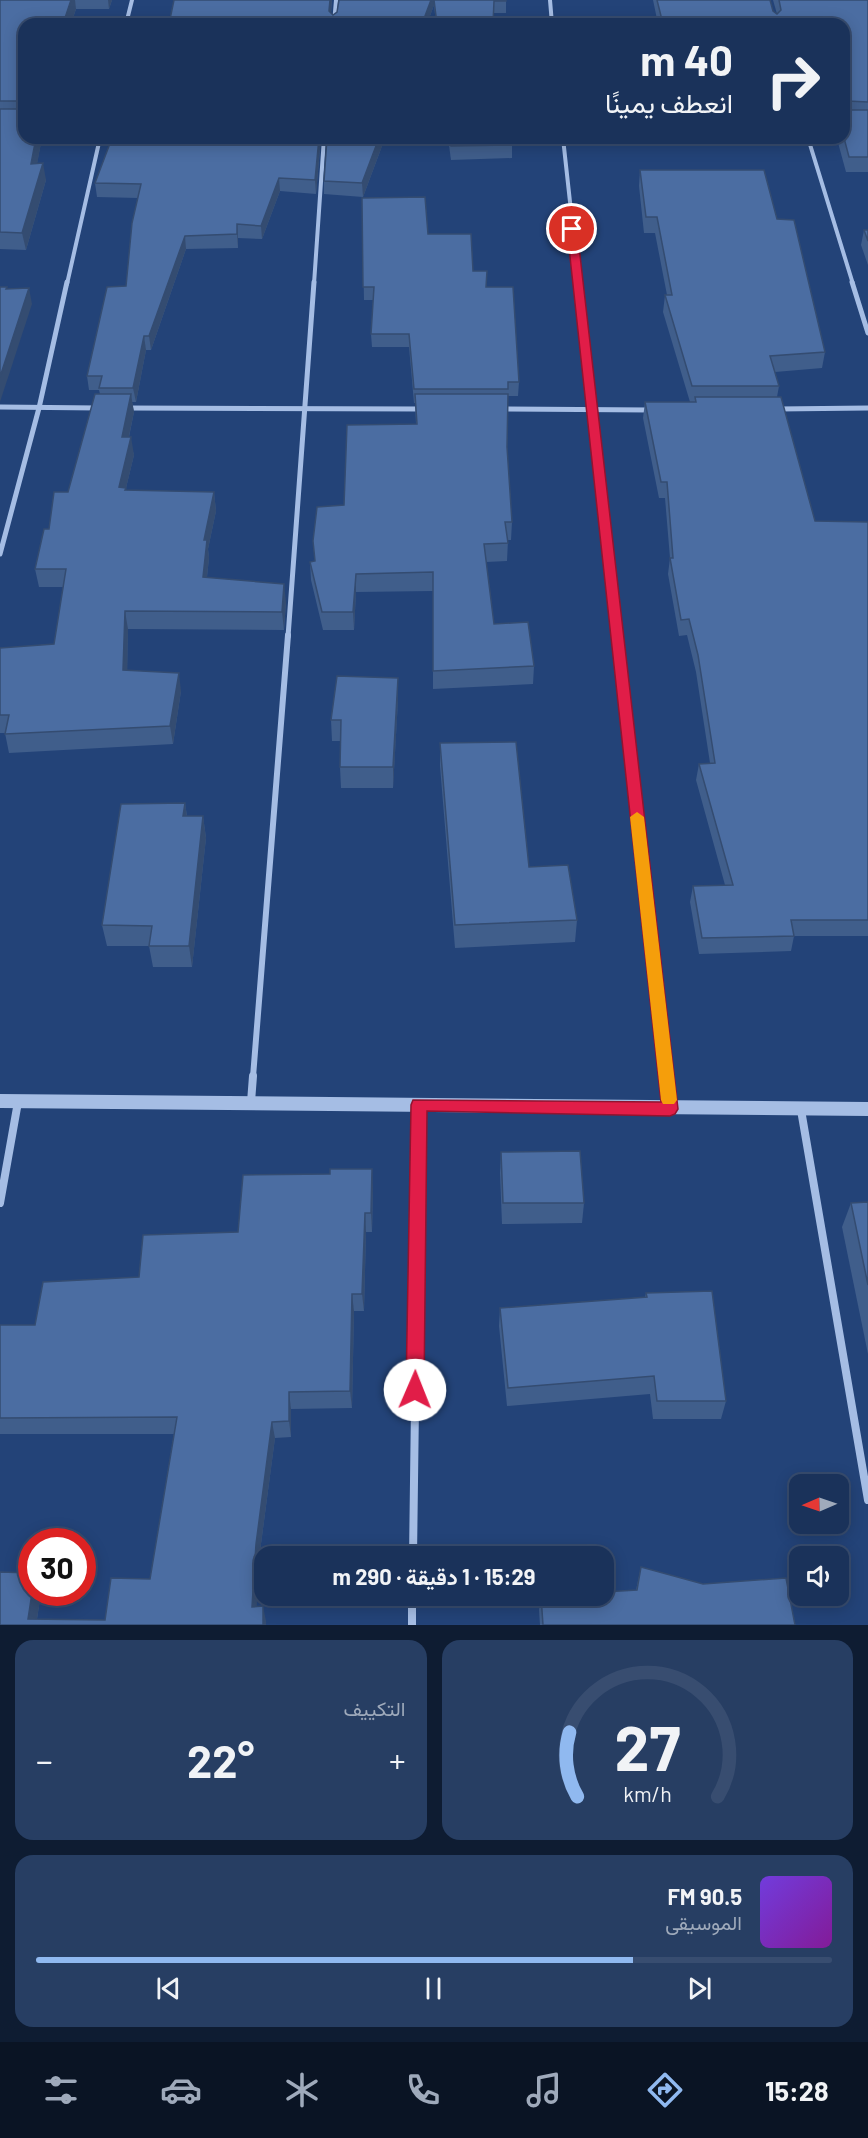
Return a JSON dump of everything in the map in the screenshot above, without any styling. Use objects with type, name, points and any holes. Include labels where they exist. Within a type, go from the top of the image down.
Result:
[{"type":"street","points":[[128,18],[132,0]]},
{"type":"street","points":[[334,18],[336,0]]},
{"type":"street","points":[[550,0],[552,18]]},
{"type":"street","points":[[0,554],[39,408],[99,144]]},
{"type":"street","points":[[251,1102],[306,408],[324,144]]},
{"type":"street","points":[[564,144],[670,1109]]},
{"type":"street","points":[[810,144],[868,333]]},
{"type":"street","points":[[0,407],[108,408]]},
{"type":"street","points":[[120,408],[425,409]]},
{"type":"street","points":[[776,409],[868,408]]},
{"type":"street","points":[[496,409],[661,410]]},
{"type":"street","points":[[0,1101],[251,1102],[670,1109],[868,1109]]},
{"type":"street","points":[[0,1203],[18,1102]]},
{"type":"street","points":[[412,1546],[419,1105]]},
{"type":"street","points":[[801,1110],[868,1500]]},
{"type":"street","points":[[412,1606],[412,1625]]},
{"type":"building","points":[[0,0],[71,0],[65,18],[18,18],[18,101],[0,101]]},
{"type":"building","points":[[174,0],[330,0],[329,11],[333,15],[337,12],[339,0],[431,0],[424,18],[170,18]]},
{"type":"building","points":[[434,0],[506,0],[494,1],[493,18],[436,18]]},
{"type":"building","points":[[657,0],[770,0],[773,11],[777,14],[781,10],[779,0],[868,0],[868,102],[850,101],[850,18],[662,18]]},
{"type":"building","points":[[0,109],[18,109],[18,144],[35,144],[31,164],[43,163],[22,233],[0,232]]},
{"type":"building","points":[[850,110],[868,110],[868,157],[849,157],[846,144],[850,144]]},
{"type":"building","points":[[110,144],[318,144],[315,180],[279,178],[261,226],[237,224],[237,234],[185,236],[149,336],[144,336],[133,388],[99,388],[102,376],[87,376],[107,287],[126,286],[132,223],[141,184],[95,183]]},
{"type":"building","points":[[327,144],[377,144],[362,183],[324,181]]},
{"type":"building","points":[[451,144],[512,145],[451,146]]},
{"type":"building","points":[[640,170],[764,170],[777,219],[794,220],[825,352],[770,356],[779,386],[692,386],[665,295],[672,295],[657,217],[646,217]]},
{"type":"building","points":[[425,197],[428,234],[471,234],[473,271],[487,271],[486,287],[513,287],[519,382],[508,382],[508,389],[414,389],[409,334],[371,334],[374,287],[363,287],[362,198]]},
{"type":"building","points":[[0,287],[29,288],[0,377]]},
{"type":"building","points":[[95,394],[131,394],[122,437],[131,437],[119,487],[126,488],[125,490],[214,492],[204,540],[207,540],[203,577],[284,584],[282,612],[125,611],[123,670],[179,673],[170,726],[5,734],[9,715],[0,715],[0,648],[54,644],[66,569],[35,569],[44,529],[49,529],[54,492],[68,492]]},
{"type":"building","points":[[415,394],[508,394],[507,447],[512,522],[505,522],[508,543],[484,544],[494,624],[528,622],[534,666],[433,671],[433,572],[356,574],[353,612],[322,612],[310,562],[315,561],[313,541],[317,507],[344,505],[347,425],[417,424]]},
{"type":"building","points":[[695,397],[781,397],[815,521],[868,522],[868,920],[791,920],[794,936],[702,938],[693,886],[733,885],[699,764],[715,763],[698,655],[689,619],[681,620],[670,558],[673,558],[667,482],[661,482],[645,402],[696,402]]},
{"type":"building","points":[[337,676],[398,678],[393,767],[340,767],[341,720],[331,720]]},
{"type":"building","points":[[516,742],[529,867],[568,865],[577,920],[455,925],[440,743]]},
{"type":"building","points":[[185,803],[183,816],[203,816],[189,946],[149,946],[152,926],[102,925],[121,804]]},
{"type":"building","points":[[580,1151],[584,1203],[503,1203],[501,1152]]},
{"type":"building","points":[[330,1169],[372,1169],[371,1213],[365,1213],[362,1294],[352,1294],[350,1391],[289,1392],[289,1421],[272,1422],[256,1546],[254,1546],[252,1607],[263,1606],[263,1625],[0,1625],[0,1572],[18,1573],[18,1606],[30,1606],[28,1619],[105,1620],[111,1578],[150,1579],[177,1417],[0,1418],[0,1325],[35,1325],[43,1282],[139,1277],[143,1235],[238,1232],[243,1175],[330,1174]]},
{"type":"building","points":[[868,1202],[868,1285],[851,1203]]},
{"type":"building","points":[[712,1291],[726,1401],[657,1401],[654,1376],[508,1388],[500,1308],[647,1297],[646,1293]]},
{"type":"building","points":[[641,1567],[703,1584],[786,1578],[789,1606],[791,1606],[795,1625],[543,1625],[542,1606],[614,1606],[614,1591],[637,1590]]},
{"type":"slow traffic","points":[[637,817],[669,1100]]},
{"type":"route","points":[[415,1390],[419,1105],[670,1109],[572,229]]}]
